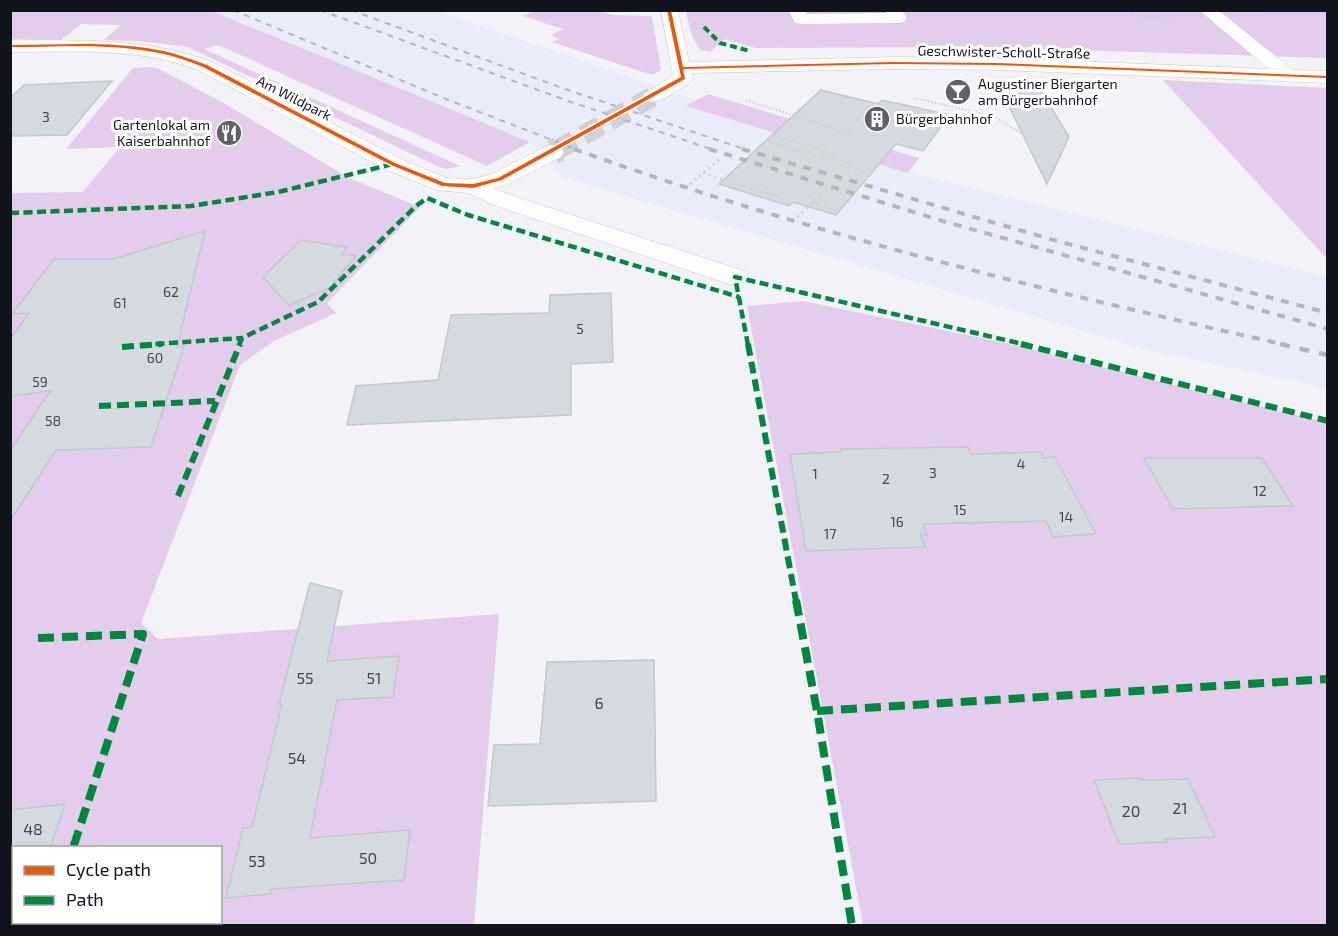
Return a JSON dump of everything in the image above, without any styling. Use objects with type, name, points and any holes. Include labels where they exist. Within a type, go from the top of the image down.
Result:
[{"type":"street","points":[[652,97],[683,78],[669,10]]},
{"type":"street","points":[[796,10],[801,19],[898,18],[893,10]]},
{"type":"street","points":[[1210,13],[1288,75]]},
{"type":"street","name":"Am Wildpark","points":[[10,46],[109,47],[156,51],[180,57],[205,66],[393,164],[444,185],[473,186],[500,179],[553,152]]},
{"type":"street","name":"Geschwister-Scholl-Straße","points":[[680,68],[999,64],[1328,76]]},
{"type":"street","points":[[808,85],[826,78],[832,73],[833,65]]},
{"type":"street","points":[[680,68],[741,92]]},
{"type":"street","points":[[473,186],[499,199],[735,277]]},
{"type":"path","points":[[1127,10],[1136,18],[1210,13],[1328,12]]},
{"type":"path","points":[[741,92],[853,135]]},
{"type":"path","points":[[906,96],[993,116],[1027,137]]},
{"type":"path","points":[[757,148],[775,134],[817,148],[863,172]]},
{"type":"path","points":[[766,141],[828,159]]},
{"type":"path","points":[[690,184],[719,160]]},
{"type":"path","points":[[704,173],[784,200]]},
{"type":"path","points":[[797,217],[820,195]]},
{"type":"path","points":[[812,203],[836,210]]},
{"type":"shaded area","points":[[11,10],[212,11],[530,142],[487,166],[218,45],[204,49],[460,166],[447,169],[439,167],[188,47],[139,41],[104,40],[121,25],[81,24],[61,40],[11,39]]},
{"type":"shaded area","points":[[598,10],[612,15],[652,16],[661,70],[652,75],[552,42],[559,39],[551,35],[563,29],[523,16],[535,11]]},
{"type":"shaded area","points":[[212,11],[437,11],[912,173],[1327,277],[1327,388],[1148,350],[564,178],[530,142]]},
{"type":"shaded area","points":[[686,11],[1327,11],[1327,58],[975,47],[756,48],[724,39],[710,52],[701,50],[695,41]]},
{"type":"shaded area","points":[[150,67],[159,69],[222,102],[349,178],[420,207],[327,303],[336,313],[274,341],[240,365],[141,623],[158,639],[499,614],[474,925],[11,925],[10,193],[83,192],[120,147],[66,149],[133,68]]},
{"type":"shaded area","points":[[1163,80],[1327,88],[1327,259]]},
{"type":"shaded area","points":[[708,94],[919,158],[908,173],[686,106]]},
{"type":"shaded area","points":[[803,301],[1001,342],[1327,423],[1327,925],[863,925],[747,306]]},
{"type":"building","points":[[112,81],[67,135],[10,136],[10,98],[24,85]]},
{"type":"building","points":[[999,86],[1039,87],[1069,137],[1047,184]]},
{"type":"building","points":[[821,90],[878,104],[882,100],[950,115],[923,151],[896,144],[836,215],[793,202],[789,206],[719,184]]},
{"type":"building","points":[[205,231],[177,347],[184,346],[151,447],[56,450],[10,521],[10,451],[50,391],[10,396],[10,339],[29,313],[12,314],[54,259],[113,259]]},
{"type":"building","points":[[301,240],[347,247],[342,254],[356,256],[329,288],[289,305],[263,277]]},
{"type":"building","points":[[611,293],[613,362],[571,364],[571,415],[347,425],[356,386],[438,380],[451,315],[549,313],[550,295]]},
{"type":"building","points":[[968,447],[970,454],[1041,452],[1043,458],[1055,457],[1096,534],[1053,537],[1046,521],[923,524],[927,535],[921,535],[925,547],[806,551],[790,454],[841,452],[841,449]]},
{"type":"building","points":[[1144,458],[1262,458],[1293,506],[1173,509]]},
{"type":"building","points":[[310,583],[342,591],[327,661],[399,656],[393,697],[337,700],[310,838],[410,830],[404,880],[272,889],[271,894],[226,898],[243,828],[252,827],[282,704],[279,704]]},
{"type":"building","points":[[654,660],[656,801],[488,806],[494,745],[540,744],[547,662]]},
{"type":"building","points":[[1141,778],[1142,780],[1188,779],[1215,837],[1119,844],[1094,780]]},
{"type":"building","points":[[65,804],[51,846],[12,846],[10,848],[10,810]]},
{"type":"tunnel","points":[[557,150],[652,97]]},
{"type":"tunnel","points":[[553,152],[557,150]]},
{"type":"railway","points":[[233,10],[446,99],[578,150]]},
{"type":"railway","points":[[320,10],[568,101],[714,150]]},
{"type":"railway","points":[[351,10],[562,88],[747,150]]},
{"type":"railway","points":[[574,149],[661,179],[838,234],[1016,281],[1286,345]]},
{"type":"railway","points":[[709,149],[946,222],[1328,329]]},
{"type":"railway","points":[[742,149],[1050,239],[1328,313]]},
{"type":"railway","points":[[1280,344],[1328,355]]},
{"type":"marked path","points":[[704,27],[720,43],[750,51]]},
{"type":"marked path","points":[[10,213],[143,210],[220,203],[336,179],[393,164]]},
{"type":"marked path","points":[[178,496],[242,338],[318,302],[416,206],[427,198],[468,215],[739,297]]},
{"type":"marked path","points":[[852,926],[817,711],[735,277],[973,332],[1328,421]]},
{"type":"marked path","points":[[122,347],[242,338]]},
{"type":"marked path","points":[[99,406],[215,401]]},
{"type":"marked path","points":[[38,638],[143,634],[74,846]]},
{"type":"marked path","points":[[817,711],[1328,679]]},
{"type":"cycle path","points":[[10,46],[109,46],[182,57],[205,66],[393,164],[444,185],[473,186],[500,179],[683,78],[669,10]]},
{"type":"cycle path","points":[[680,68],[893,63],[999,64],[1328,77]]},
{"type":"place","name":"Augustiner Biergarten am Bürgerbahnhof","points":[[958,92]]},
{"type":"place","name":"Bürgerbahnhof","points":[[877,119]]},
{"type":"place","name":"Gartenlokal am Kaiserbahnhof","points":[[229,133]]}]
